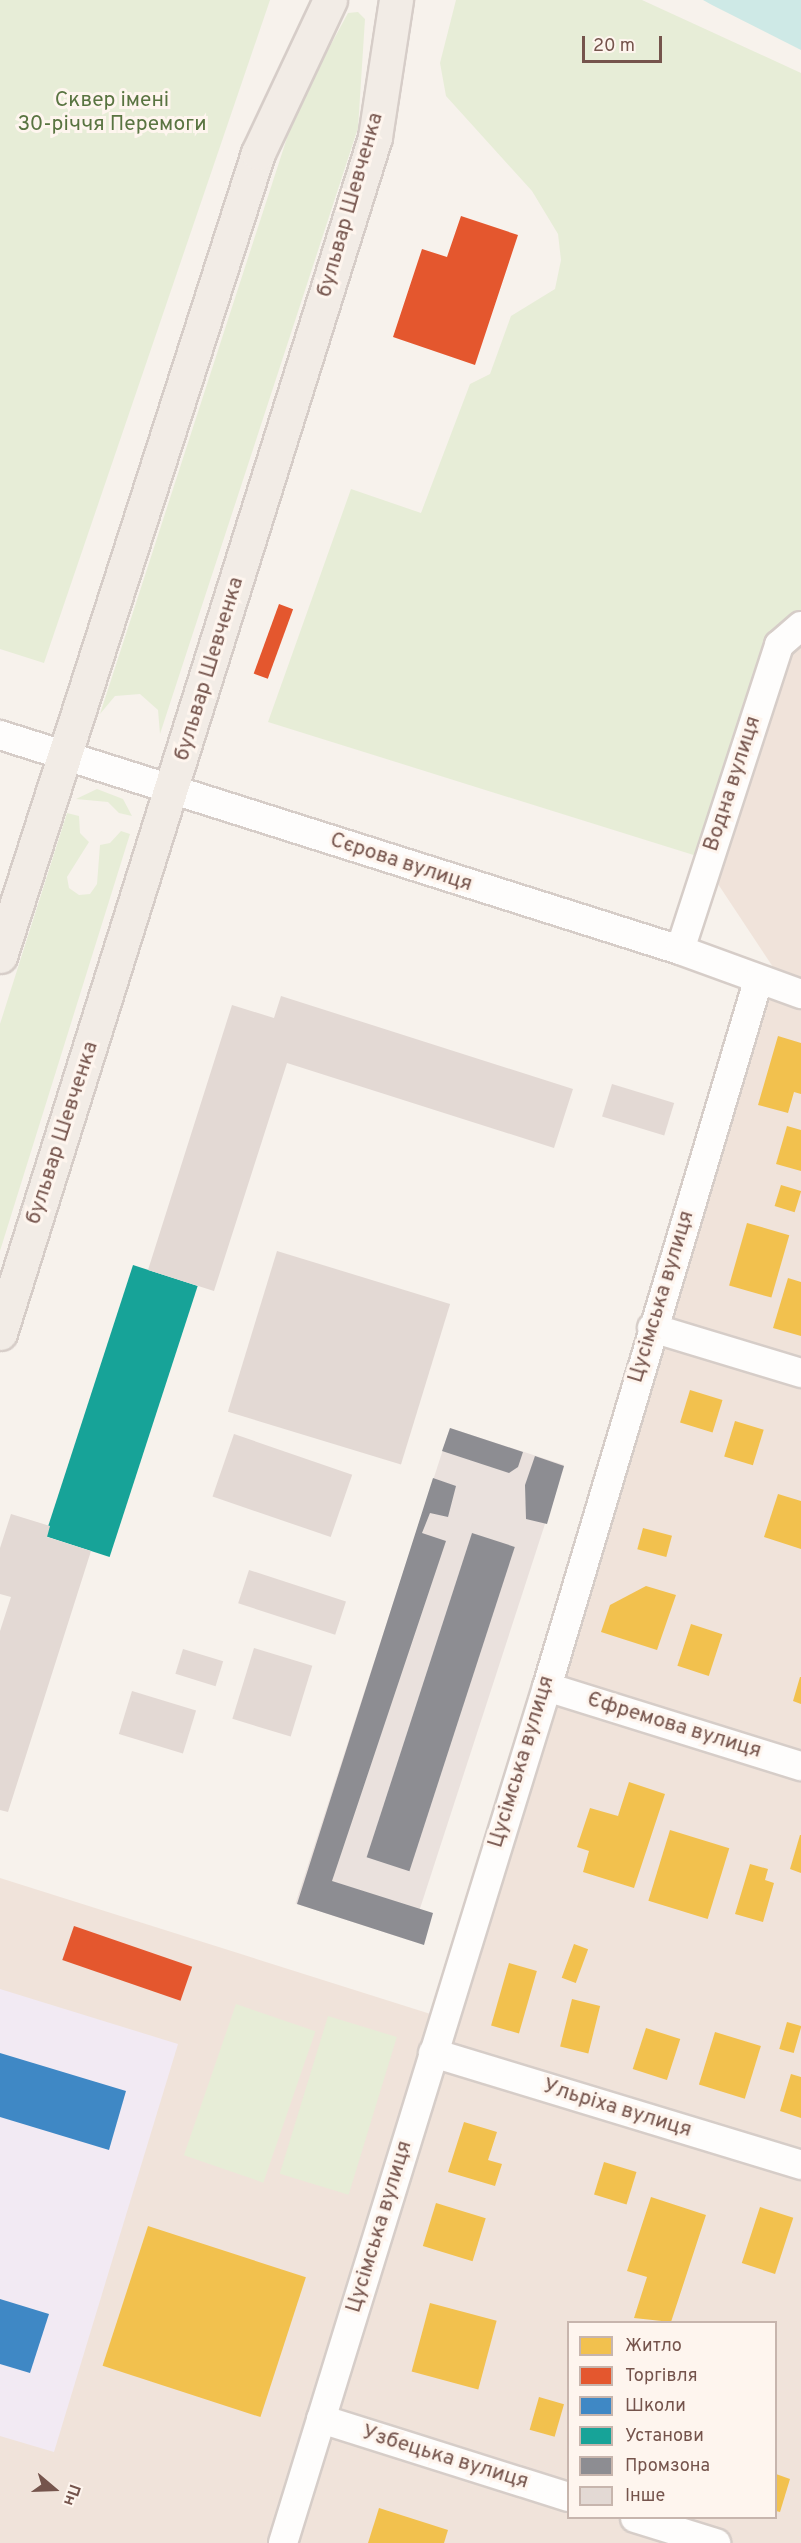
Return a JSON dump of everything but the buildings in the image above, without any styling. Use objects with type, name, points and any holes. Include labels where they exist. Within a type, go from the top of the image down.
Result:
[{"type":"main road","points":[[0,956],[258,153],[330,0]]},
{"type":"main road","name":"бульвар Шевченка","points":[[0,1333],[375,137],[396,0]]},
{"type":"street","name":"Водна вулиця","points":[[680,950],[779,645],[801,626]]},
{"type":"street","name":"Сєрова вулиця","points":[[0,735],[680,950],[758,981],[801,994]]},
{"type":"street","name":"Цусімська вулиця","points":[[283,2543],[547,1687],[652,1328],[758,981]]},
{"type":"street","points":[[652,1328],[801,1373]]},
{"type":"street","name":"Єфремова вулиця","points":[[547,1687],[801,1766]]},
{"type":"street","name":"Ульріха вулиця","points":[[433,2054],[801,2165]]},
{"type":"street","name":"Узбецька вулиця","points":[[321,2419],[567,2497]]},
{"type":"street","points":[[641,2519],[716,2543]]},
{"type":"shaded area","points":[[801,639],[801,2543],[0,2543],[0,1878],[459,2023],[773,967],[718,884],[787,651]]},
{"type":"shaded area","points":[[450,1428],[564,1465],[410,1941],[295,1904]]},
{"type":"shaded area","points":[[0,1989],[178,2044],[54,2452],[0,2436]]},
{"type":"green space","name":"Сквер імені 30-річчя Перемоги","points":[[0,0],[270,0],[44,663],[0,649]]},
{"type":"green space","points":[[456,0],[642,0],[801,73],[801,611],[772,636],[700,857],[268,722],[351,489],[421,513],[470,384],[490,374],[511,316],[555,289],[561,260],[558,234],[532,191],[446,96],[440,63]]},
{"type":"green space","points":[[358,12],[365,19],[358,128],[160,734],[158,710],[140,694],[115,696],[100,714],[297,107],[348,13]]},
{"type":"green space","points":[[97,789],[123,799],[132,816],[119,813],[108,802],[76,799]]},
{"type":"green space","points":[[67,813],[79,816],[80,833],[89,842],[67,877],[69,888],[79,895],[90,894],[97,884],[100,845],[110,843],[121,831],[130,834],[0,1251],[0,1024]]},
{"type":"green space","points":[[236,2004],[315,2031],[263,2183],[184,2155]]},
{"type":"green space","points":[[328,2016],[397,2037],[349,2195],[280,2174]]},
{"type":"water","points":[[703,0],[801,0],[801,50],[712,5]]}]
